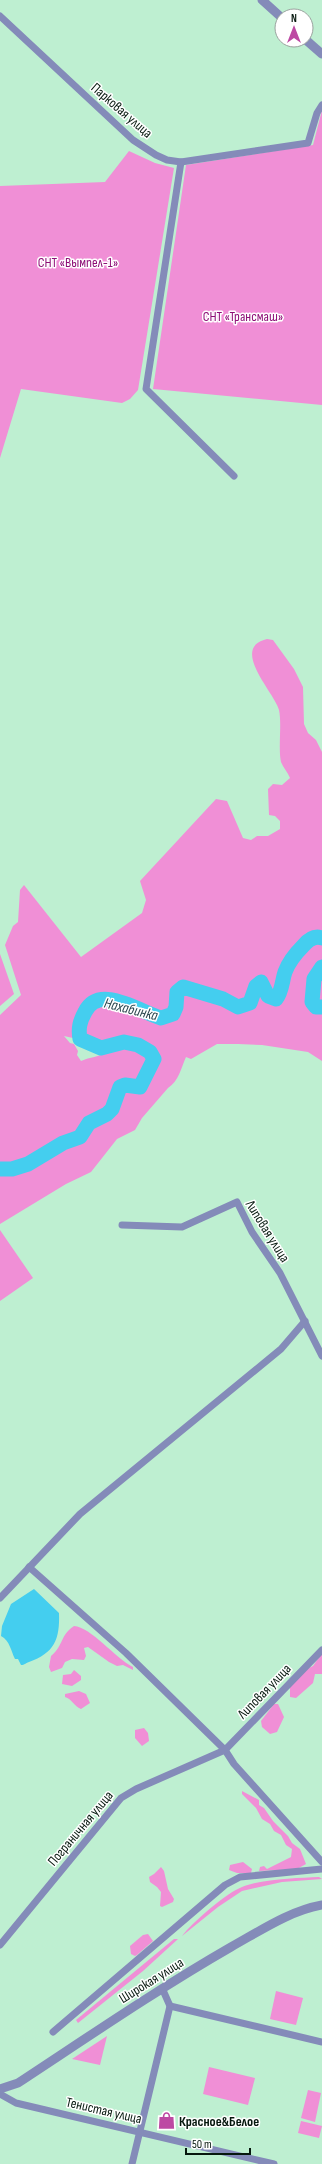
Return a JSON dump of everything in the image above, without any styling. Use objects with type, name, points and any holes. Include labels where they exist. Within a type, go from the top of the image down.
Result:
[{"type":"street","points":[[262,0],[274,11]]},
{"type":"street","name":"Парковая улица","points":[[0,16],[133,140],[156,155],[167,160],[180,162],[308,143],[317,113],[322,105]]},
{"type":"street","points":[[314,47],[322,54]]},
{"type":"street","points":[[180,162],[146,389],[234,476]]},
{"type":"street","name":"Липовая улица","points":[[122,1225],[182,1227],[237,1202],[252,1232],[280,1273],[322,1356]]},
{"type":"street","points":[[0,1598],[80,1514],[281,1348],[305,1321]]},
{"type":"street","points":[[29,1567],[126,1653],[225,1750],[234,1764],[322,1862]]},
{"type":"street","name":"Липовая улица","points":[[225,1750],[322,1650]]},
{"type":"street","name":"Пограничная улица","points":[[0,1945],[121,1798],[136,1789],[225,1750]]},
{"type":"street","points":[[54,2032],[229,1882],[240,1877],[322,1870]]},
{"type":"street","name":"Широкая улица","points":[[0,2089],[18,2083],[162,1988],[273,1923],[310,1907],[322,1905]]},
{"type":"street","points":[[132,2164],[170,2006],[162,1988]]},
{"type":"street","points":[[170,2006],[322,2042]]},
{"type":"street","name":"Тенистая улица","points":[[0,2094],[16,2102],[274,2164]]},
{"type":"green space","name":"СНТ «Трансмаш»","points":[[322,110],[322,405],[153,389],[186,165],[313,145]]},
{"type":"green space","name":"СНТ «Вымпел-1»","points":[[129,151],[155,163],[174,168],[138,390],[130,399],[122,403],[21,389],[0,458],[0,186],[105,182]]},
{"type":"green space","points":[[267,639],[273,640],[294,669],[303,687],[304,724],[308,733],[316,740],[322,752],[322,1061],[308,1052],[262,1045],[238,1044],[217,1044],[191,1059],[186,1057],[175,1082],[142,1118],[135,1130],[117,1139],[91,1172],[66,1184],[0,1224],[0,1015],[21,995],[5,945],[13,926],[18,922],[20,890],[24,885],[81,957],[142,913],[146,900],[140,881],[216,799],[227,801],[243,838],[251,840],[257,836],[268,836],[280,829],[280,821],[275,816],[269,815],[268,789],[273,784],[282,785],[290,778],[281,762],[279,710],[276,702],[257,672],[253,661],[252,652],[256,644]],"holes":[[[79,1033],[80,1039],[107,1044],[107,1052],[81,1061],[77,1055],[78,1051],[74,1044],[70,1043],[64,1036],[73,1038]]]},
{"type":"green space","points":[[0,954],[14,994],[0,1006]]},
{"type":"green space","points":[[0,1230],[33,1278],[0,1301]]},
{"type":"green space","points":[[74,1626],[81,1628],[95,1637],[133,1667],[133,1670],[123,1665],[117,1666],[109,1662],[88,1647],[84,1648],[86,1656],[84,1660],[72,1659],[65,1662],[62,1668],[51,1672],[49,1667],[51,1656],[58,1648],[66,1633]]},
{"type":"green space","points":[[322,1653],[322,1674],[315,1674],[313,1683],[296,1698],[290,1697],[290,1686],[307,1669],[313,1666]]},
{"type":"green space","points":[[74,1670],[81,1676],[81,1680],[72,1686],[62,1684],[63,1675],[71,1674]]},
{"type":"green space","points":[[79,1691],[86,1694],[90,1703],[81,1709],[65,1697],[65,1694]]},
{"type":"green space","points":[[274,1704],[278,1704],[284,1717],[277,1732],[270,1734],[262,1727],[261,1721]]},
{"type":"green space","points":[[144,1728],[148,1733],[149,1741],[142,1746],[135,1738],[135,1730]]},
{"type":"green space","points":[[242,1791],[259,1800],[259,1805],[264,1808],[273,1821],[288,1836],[292,1843],[300,1849],[306,1864],[297,1869],[259,1871],[260,1867],[264,1866],[267,1869],[291,1857],[292,1849],[286,1845],[281,1835],[274,1831],[270,1824],[262,1819],[256,1808],[242,1794]]},
{"type":"green space","points":[[243,1862],[252,1869],[251,1873],[237,1873],[229,1870],[230,1865]]},
{"type":"green space","points":[[161,1867],[164,1871],[168,1889],[174,1899],[173,1902],[162,1907],[160,1906],[161,1892],[150,1882],[149,1877]]},
{"type":"green space","points":[[319,1877],[322,1879],[282,1882],[242,1891],[218,1907],[182,1936],[210,1908],[235,1890],[259,1882],[290,1878]]},
{"type":"green space","points":[[148,1934],[153,1941],[137,1955],[135,1956],[131,1954],[130,1946],[143,1935]]},
{"type":"green space","points":[[174,1939],[178,1939],[143,1971],[78,2023],[76,2020]]},
{"type":"green space","points":[[276,1991],[303,1998],[296,2025],[270,2019]]},
{"type":"green space","points":[[107,2036],[100,2065],[72,2059]]},
{"type":"green space","points":[[209,2067],[255,2078],[248,2105],[203,2094]]},
{"type":"green space","points":[[308,2090],[321,2093],[315,2122],[301,2118]]},
{"type":"green space","points":[[301,2121],[322,2126],[319,2138],[298,2133]]},
{"type":"water","points":[[34,1589],[59,1613],[57,1638],[50,1650],[38,1658],[21,1665],[18,1659],[15,1659],[10,1646],[1,1636],[2,1626],[11,1604]]},
{"type":"waterway","name":"Нахабинка","points":[[0,1169],[12,1169],[28,1164],[63,1143],[80,1137],[89,1123],[107,1114],[112,1109],[120,1087],[125,1085],[140,1087],[154,1059],[150,1052],[138,1045],[124,1042],[101,1048],[80,1039],[79,1028],[85,1012],[91,1004],[100,1000],[110,1000],[120,1002],[161,1018],[173,1014],[176,1007],[177,992],[183,987],[223,999],[238,1007],[250,1003],[256,986],[261,982],[268,996],[276,999],[281,990],[288,964],[292,958],[309,940],[316,937],[322,938]]},
{"type":"waterway","name":"Нахабинка","points":[[322,967],[314,979],[312,1002],[316,1007],[322,1007]]},
{"type":"place","name":"Красное&Белое","points":[[166,2121]]}]
